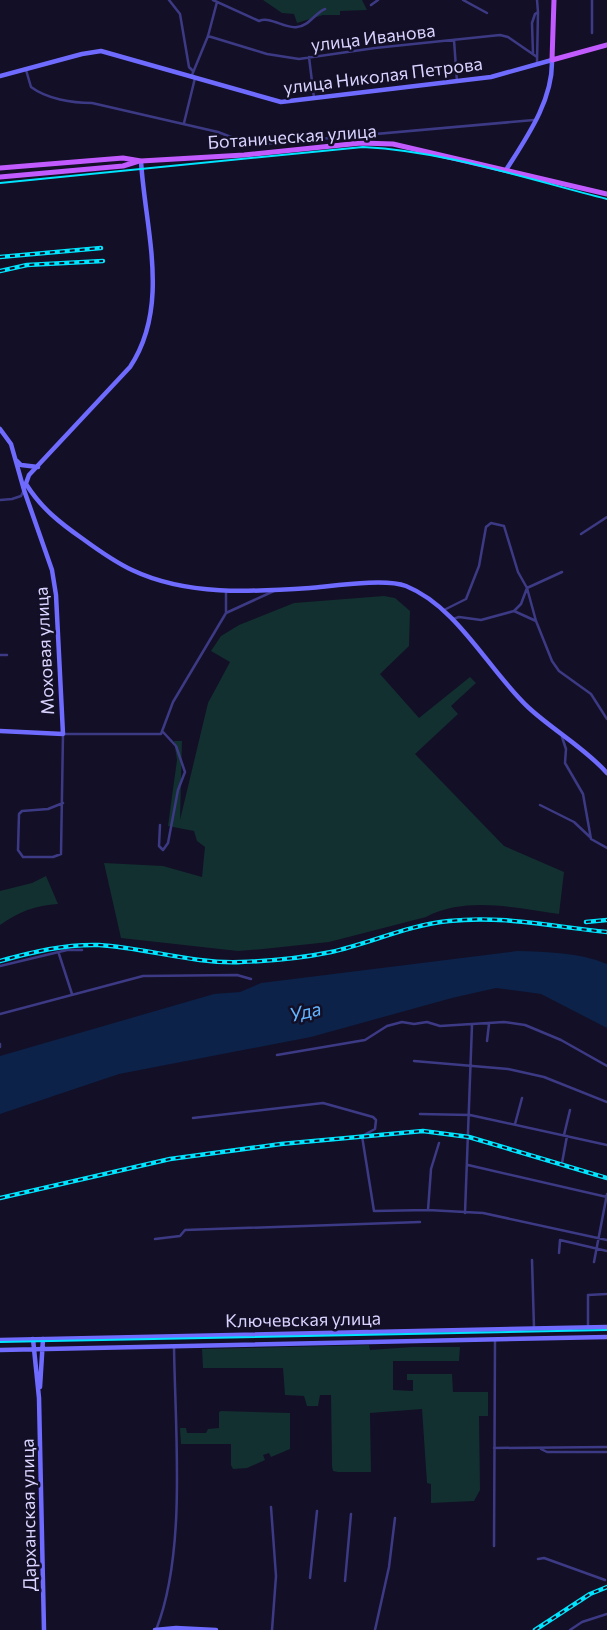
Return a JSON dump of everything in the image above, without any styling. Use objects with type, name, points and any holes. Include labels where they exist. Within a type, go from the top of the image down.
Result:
[{"type":"main road","points":[[506,170],[536,120],[551,80],[554,0]]},
{"type":"main road","name":"улица Николая Петрова","points":[[0,76],[101,51],[281,102],[491,77],[607,45]]},
{"type":"main road","name":"Ботаническая улица","points":[[0,169],[123,158],[141,160],[244,155],[374,143],[400,145],[607,194]]},
{"type":"main road","points":[[24,491],[29,475],[130,367],[142,349],[149,328],[154,289],[141,160]]},
{"type":"main road","name":"Ботаническая улица","points":[[0,177],[123,166],[141,160]]},
{"type":"main road","name":"Моховая улица","points":[[0,429],[11,444],[17,460],[24,491],[52,570],[57,595],[63,734]]},
{"type":"main road","points":[[17,460],[22,465],[38,467]]},
{"type":"main road","points":[[26,484],[54,518],[128,568],[157,580],[226,591],[274,591],[362,584],[399,584],[409,587],[453,618],[531,710],[606,770]]},
{"type":"main road","points":[[0,731],[63,734]]},
{"type":"main road","name":"Ключевская улица","points":[[0,1340],[607,1327]]},
{"type":"main road","points":[[534,1328],[534,1339]]},
{"type":"main road","points":[[328,1333],[328,1343]]},
{"type":"main road","name":"Ключевская улица","points":[[0,1350],[607,1337]]},
{"type":"main road","name":"Дарханская улица","points":[[33,1339],[39,1398],[44,1630]]},
{"type":"main road","name":"Дарханская улица","points":[[39,1398],[43,1339]]},
{"type":"main road","points":[[155,1630],[216,1630]]},
{"type":"street","points":[[372,0],[371,5],[378,0]]},
{"type":"street","points":[[463,0],[487,13]]},
{"type":"street","points":[[535,56],[537,0]]},
{"type":"street","points":[[592,33],[593,0]]},
{"type":"street","points":[[170,1],[180,14],[189,67],[193,75]]},
{"type":"street","points":[[184,123],[193,75],[208,36],[215,1],[259,21],[265,19],[292,27],[304,26],[325,9]]},
{"type":"street","points":[[537,64],[532,23],[538,12]]},
{"type":"street","name":"улица Иванова","points":[[208,36],[267,54],[309,58],[502,35],[535,56]]},
{"type":"street","points":[[454,40],[457,82]]},
{"type":"street","points":[[309,58],[314,99]]},
{"type":"street","points":[[26,70],[31,87],[37,91],[75,103],[92,103],[184,123],[261,146],[536,120]]},
{"type":"street","points":[[0,500],[21,496],[24,491]]},
{"type":"street","points":[[581,534],[607,517]]},
{"type":"street","points":[[443,610],[466,599],[480,566],[485,529],[491,523],[500,524],[507,530],[518,572],[527,588],[536,621],[552,661],[559,671],[591,694],[607,719]]},
{"type":"street","points":[[453,618],[481,621],[514,611],[521,604],[527,588],[562,572]]},
{"type":"street","points":[[63,734],[157,736],[162,733],[173,702],[226,613],[226,591]]},
{"type":"street","points":[[226,613],[274,591]]},
{"type":"street","points":[[514,611],[536,621]]},
{"type":"street","points":[[0,655],[7,655]]},
{"type":"street","points":[[160,825],[159,846],[163,850],[170,834],[177,790],[186,772],[176,746],[162,733]]},
{"type":"street","points":[[561,733],[566,749],[565,763],[583,794],[591,839]]},
{"type":"street","name":"Моховая улица","points":[[62,803],[48,809],[22,811],[19,814],[18,850],[25,858],[61,854],[62,803],[63,734]]},
{"type":"street","points":[[540,805],[574,822],[591,839],[607,848]]},
{"type":"street","points":[[0,966],[59,952],[82,950]]},
{"type":"street","points":[[59,952],[72,994]]},
{"type":"street","points":[[0,1014],[143,976],[237,975],[251,979]]},
{"type":"street","points":[[277,1055],[365,1040],[387,1026],[402,1022],[427,1022],[440,1026],[516,1023],[561,1040],[607,1066]]},
{"type":"street","points":[[487,1041],[489,1024]]},
{"type":"street","points":[[465,1213],[472,1025]]},
{"type":"street","points":[[414,1061],[508,1069],[544,1077],[607,1102]]},
{"type":"street","points":[[515,1124],[522,1098]]},
{"type":"street","points":[[193,1118],[323,1103],[373,1117],[376,1120],[375,1129],[362,1136],[374,1211],[483,1213],[607,1240]]},
{"type":"street","points":[[562,1163],[570,1110]]},
{"type":"street","points":[[420,1114],[470,1115],[607,1145]]},
{"type":"street","points":[[428,1210],[431,1169],[439,1143]]},
{"type":"street","points":[[468,1165],[607,1196],[594,1262]]},
{"type":"street","points":[[155,1239],[180,1236],[185,1230],[420,1222]]},
{"type":"street","points":[[559,1253],[560,1240],[607,1251]]},
{"type":"street","points":[[532,1260],[534,1328]]},
{"type":"street","points":[[588,1327],[588,1295],[607,1294]]},
{"type":"street","points":[[494,1546],[495,1340]]},
{"type":"street","points":[[155,1630],[167,1598],[176,1513],[174,1346]]},
{"type":"street","points":[[494,1448],[541,1449],[547,1452],[607,1450]]},
{"type":"street","points":[[271,1507],[276,1576],[272,1630]]},
{"type":"street","points":[[310,1578],[317,1511]]},
{"type":"street","points":[[345,1581],[351,1514]]},
{"type":"street","points":[[374,1630],[389,1567],[395,1518]]},
{"type":"street","points":[[538,1559],[605,1580]]},
{"type":"street","points":[[570,1630],[582,1622],[607,1614]]},
{"type":"green space","points":[[263,0],[362,0],[367,10],[340,11],[340,15],[323,15],[297,23],[294,14],[282,13]]},
{"type":"green space","points":[[384,596],[395,598],[410,611],[409,646],[380,674],[419,718],[470,677],[476,683],[451,706],[458,714],[415,754],[504,846],[564,872],[559,914],[475,905],[441,911],[329,942],[238,951],[121,938],[104,863],[163,866],[202,877],[205,847],[197,841],[194,831],[168,826],[177,760],[174,741],[182,741],[180,820],[208,703],[230,662],[211,651],[221,636],[239,625],[294,603]]},
{"type":"green space","points":[[46,876],[58,904],[28,910],[0,925],[0,891],[32,883]]},
{"type":"green space","points":[[369,1345],[370,1350],[460,1347],[459,1361],[393,1361],[393,1390],[413,1391],[413,1380],[407,1380],[407,1374],[452,1374],[453,1392],[488,1392],[488,1416],[479,1416],[480,1490],[474,1501],[431,1503],[422,1409],[370,1413],[371,1472],[338,1472],[333,1471],[332,1466],[331,1395],[320,1395],[318,1406],[307,1406],[304,1396],[285,1395],[283,1368],[203,1368],[202,1349]]},
{"type":"green space","points":[[221,1411],[290,1413],[290,1449],[271,1457],[269,1453],[263,1455],[265,1460],[247,1468],[233,1469],[231,1444],[181,1444],[180,1428],[186,1428],[187,1433],[206,1433],[208,1429],[219,1428]]},
{"type":"water","name":"Уда","points":[[517,951],[574,955],[607,964],[607,1028],[541,994],[496,988],[311,1037],[119,1074],[0,1114],[0,1056],[214,994],[240,992],[261,983]]},
{"type":"tram line","points":[[0,183],[363,147],[455,160],[607,199]]},
{"type":"tram line","points":[[0,1342],[607,1330]]},
{"type":"railway","points":[[0,257],[101,248]]},
{"type":"railway","points":[[0,271],[27,265],[103,261]]},
{"type":"railway","points":[[0,961],[49,949],[86,945],[117,947],[205,961],[275,960],[331,952],[434,923],[489,919],[607,932]]},
{"type":"railway","points":[[586,922],[607,920]]},
{"type":"railway","points":[[0,1198],[170,1159],[281,1144],[423,1131],[469,1137],[607,1178]]},
{"type":"railway","points":[[535,1630],[590,1594],[607,1587]]}]
